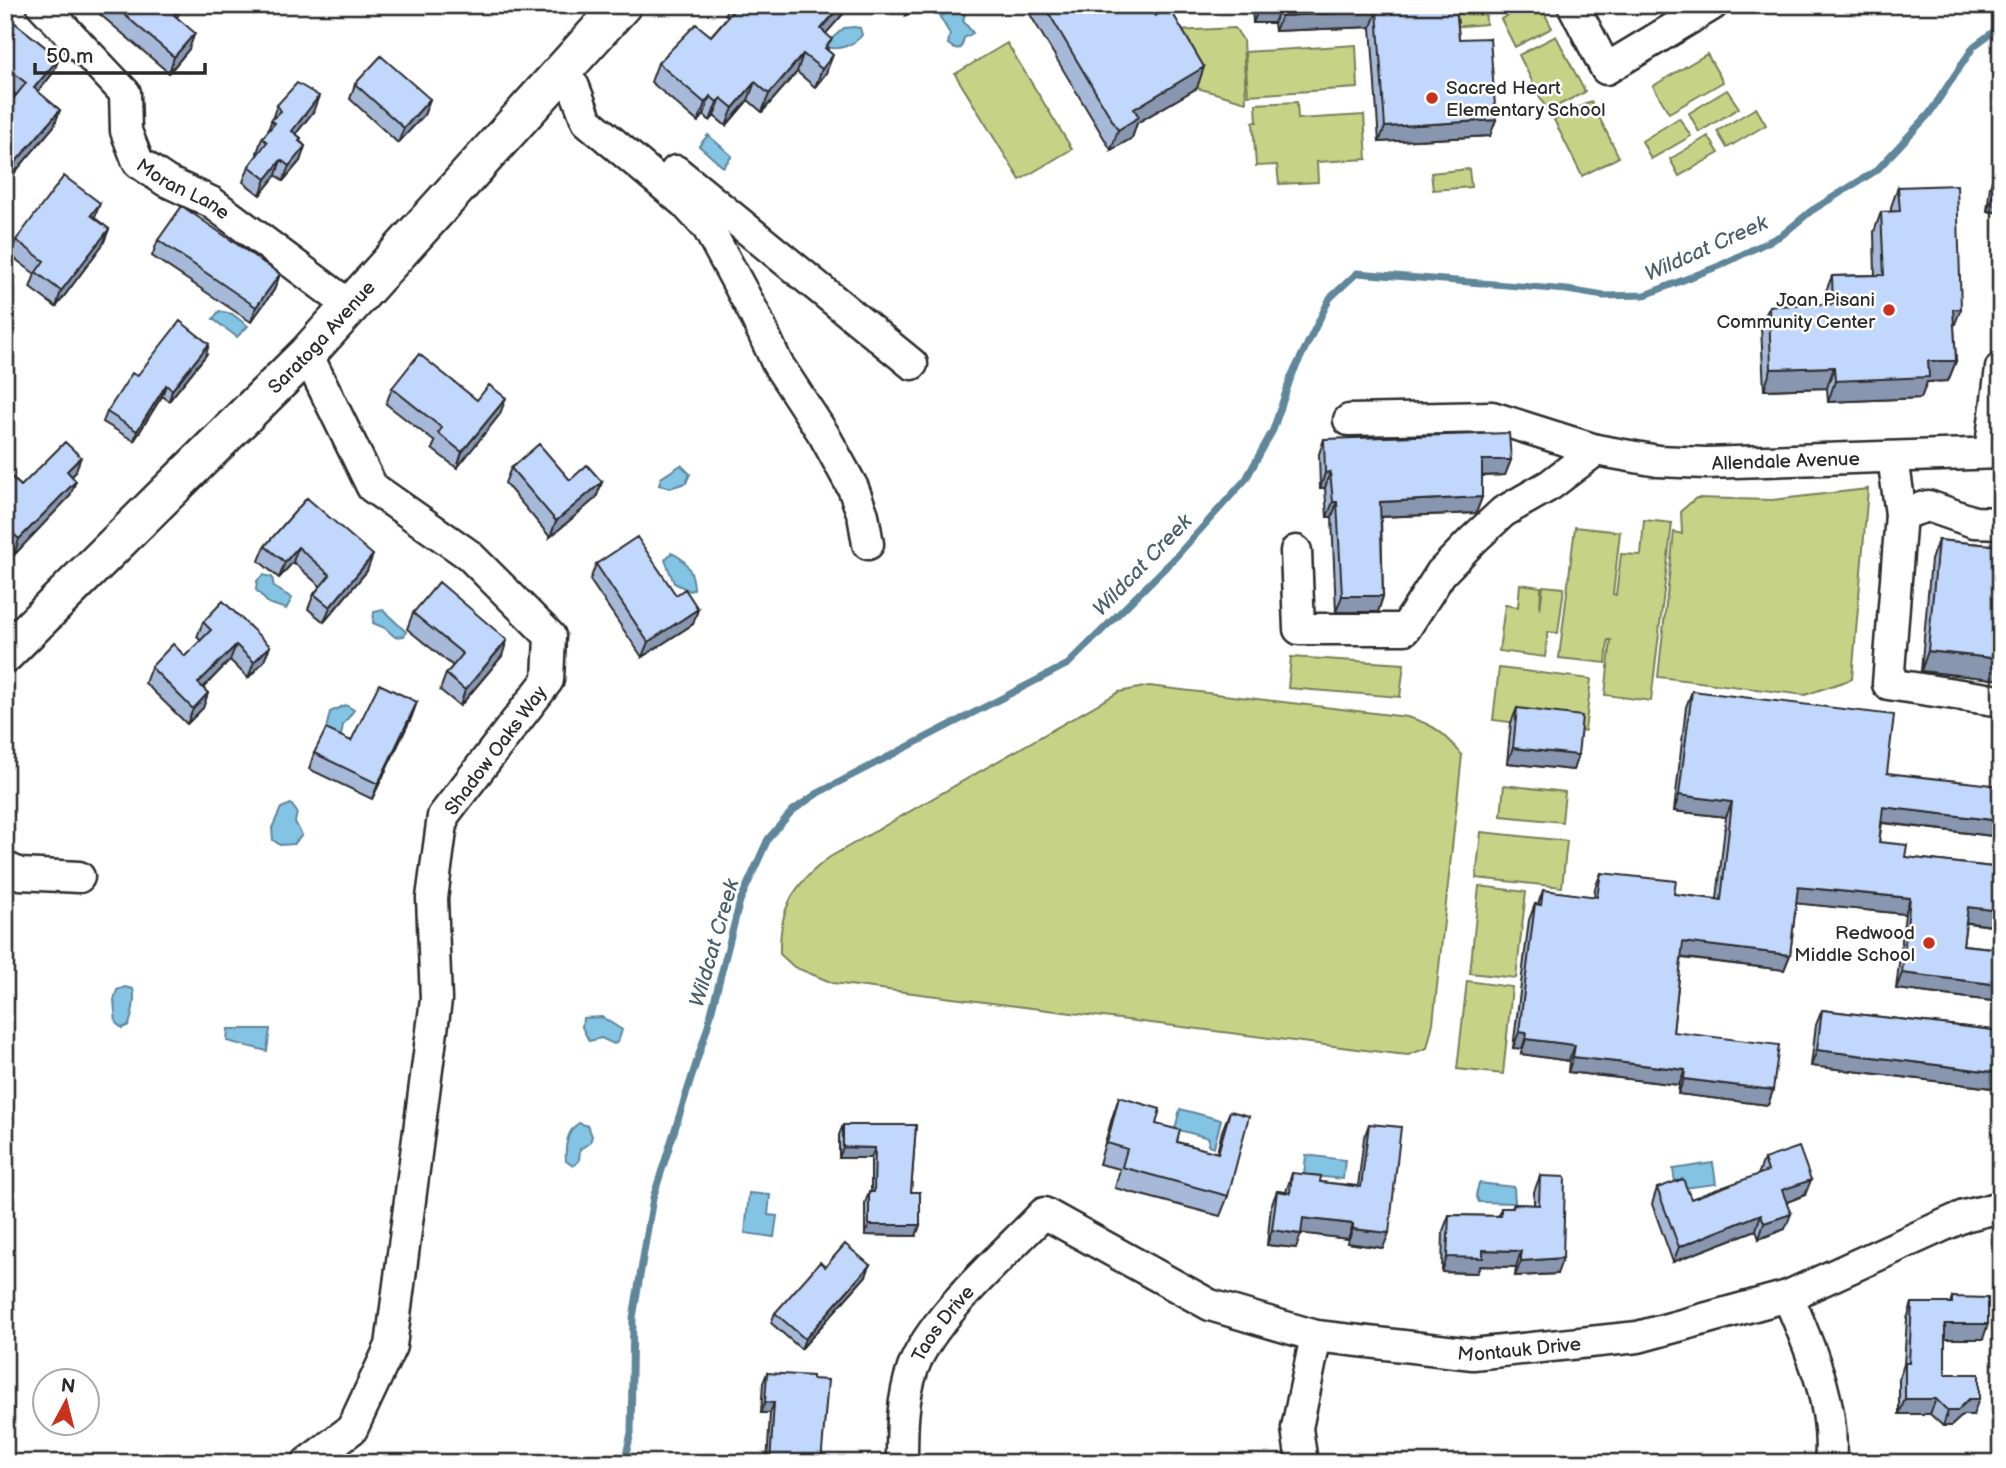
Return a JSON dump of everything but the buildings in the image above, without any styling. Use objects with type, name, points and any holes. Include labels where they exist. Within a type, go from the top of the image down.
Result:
[{"type":"main road","name":"Saratoga Avenue","points":[[5,654],[307,354],[567,81],[622,5]]},
{"type":"street","name":"Moran Lane","points":[[42,5],[125,93],[126,131],[138,162],[166,181],[211,202],[350,306]]},
{"type":"street","points":[[1573,5],[1606,69],[1712,5]]},
{"type":"street","points":[[567,81],[912,363]]},
{"type":"street","points":[[567,81],[587,121],[685,203],[708,229],[754,313],[777,363],[824,435],[853,488],[863,515],[868,544]]},
{"type":"street","name":"Shadow Oaks Way","points":[[307,354],[372,487],[469,555],[550,636],[548,680],[443,816],[432,898],[436,1000],[391,1346],[352,1429],[307,1463]]},
{"type":"street","points":[[1996,453],[2001,368]]},
{"type":"street","name":"Allendale Avenue","points":[[1349,420],[1492,416],[1584,448],[1658,461],[1706,463],[1996,453]]},
{"type":"street","points":[[1296,551],[1299,629],[1405,629],[1441,573],[1503,512],[1550,485],[1584,448]]},
{"type":"street","points":[[1906,457],[1914,510],[1888,684],[2001,701]]},
{"type":"street","points":[[1914,510],[1974,522],[2001,523]]},
{"type":"street","points":[[5,867],[20,874],[79,877]]},
{"type":"street","name":"Montauk Drive","points":[[1044,1213],[1210,1305],[1317,1336],[1473,1354],[1638,1337],[1788,1296],[1964,1216],[2001,1207]]},
{"type":"street","name":"Taos Drive","points":[[902,1463],[902,1413],[914,1367],[933,1331],[1044,1213]]},
{"type":"street","points":[[1788,1296],[1820,1371],[1832,1444],[1830,1463]]},
{"type":"street","points":[[1302,1463],[1297,1428],[1317,1336]]},
{"type":"green space","points":[[1450,5],[1485,5],[1486,24],[1451,27]]},
{"type":"green space","points":[[1528,5],[1540,5],[1552,28],[1515,47],[1501,19]]},
{"type":"green space","points":[[1235,28],[1243,40],[1246,102],[1197,88],[1176,31]]},
{"type":"green space","points":[[1556,36],[1585,92],[1547,111],[1519,55]]},
{"type":"green space","points":[[1007,43],[1072,149],[1020,180],[955,74]]},
{"type":"green space","points":[[1356,45],[1358,88],[1248,95],[1245,52]]},
{"type":"green space","points":[[1707,54],[1723,82],[1669,113],[1653,86]]},
{"type":"green space","points":[[1727,90],[1739,108],[1699,132],[1689,113]]},
{"type":"green space","points":[[1591,101],[1619,157],[1582,176],[1554,120]]},
{"type":"green space","points":[[1297,102],[1298,119],[1364,115],[1367,159],[1317,162],[1318,182],[1279,184],[1277,165],[1256,166],[1253,122],[1257,122],[1256,104]]},
{"type":"green space","points":[[1756,108],[1766,125],[1727,148],[1717,131]]},
{"type":"green space","points":[[1679,118],[1691,136],[1651,159],[1642,141]]},
{"type":"green space","points":[[1708,136],[1719,153],[1679,176],[1670,159]]},
{"type":"green space","points":[[1469,169],[1471,187],[1433,190],[1431,173]]},
{"type":"green space","points":[[1868,489],[1852,679],[1805,695],[1658,677],[1674,532],[1682,534],[1681,511],[1696,498],[1772,500]]},
{"type":"green space","points":[[1644,520],[1672,523],[1651,701],[1605,695],[1611,640],[1608,640],[1606,663],[1559,658],[1575,527],[1620,532],[1613,594],[1616,595],[1621,554],[1641,555]]},
{"type":"green space","points":[[1520,584],[1541,587],[1540,610],[1543,586],[1564,588],[1558,633],[1548,632],[1545,657],[1499,651],[1505,605],[1518,607]]},
{"type":"green space","points":[[1291,657],[1404,664],[1400,697],[1288,688]]},
{"type":"green space","points":[[1499,668],[1591,679],[1585,731],[1493,720]]},
{"type":"green space","points":[[1149,686],[1407,717],[1438,730],[1462,755],[1433,1023],[1427,1048],[1408,1055],[1389,1053],[833,983],[794,967],[780,954],[782,923],[791,898],[807,877],[830,857],[1119,692]]},
{"type":"green space","points":[[1504,785],[1565,792],[1562,822],[1501,816]]},
{"type":"green space","points":[[1481,832],[1567,841],[1562,887],[1476,878]]},
{"type":"green space","points":[[1479,886],[1526,892],[1516,978],[1470,973]]},
{"type":"green space","points":[[1467,981],[1512,987],[1503,1074],[1457,1069]]},
{"type":"water","points":[[959,5],[967,6],[963,21],[973,33],[964,38],[961,48],[955,49],[948,44],[950,34],[940,17]]},
{"type":"water","points":[[844,28],[860,28],[862,35],[855,42],[841,48],[828,47],[828,42]]},
{"type":"water","points":[[708,135],[732,156],[723,167],[699,146]]},
{"type":"water","points":[[219,311],[232,314],[248,326],[237,337],[213,319]]},
{"type":"water","points":[[681,465],[690,474],[686,483],[670,488],[659,485],[661,478]]},
{"type":"water","points":[[671,553],[688,567],[694,589],[690,591],[674,583],[665,560]]},
{"type":"water","points":[[263,575],[272,577],[274,587],[292,598],[286,609],[268,603],[256,590],[257,581]]},
{"type":"water","points":[[383,610],[406,632],[404,636],[395,637],[385,628],[373,623],[374,612]]},
{"type":"water","points":[[346,705],[354,710],[343,725],[341,736],[336,738],[325,733],[330,712]]},
{"type":"water","points":[[291,804],[297,812],[295,822],[302,835],[294,844],[280,845],[273,840],[272,828],[281,808]]},
{"type":"water","points":[[125,987],[133,989],[134,1002],[129,1025],[122,1028],[116,1023],[114,1000],[117,990]]},
{"type":"water","points":[[602,1017],[622,1030],[618,1042],[614,1044],[601,1038],[589,1041],[582,1027],[583,1018]]},
{"type":"water","points":[[228,1029],[270,1029],[267,1051],[227,1041]]},
{"type":"water","points":[[1180,1109],[1221,1120],[1214,1147],[1208,1145],[1209,1138],[1175,1129]]},
{"type":"water","points":[[579,1123],[588,1126],[592,1136],[590,1143],[580,1149],[579,1161],[573,1166],[566,1161],[566,1145],[571,1130]]},
{"type":"water","points":[[1306,1155],[1345,1160],[1343,1179],[1304,1175]]},
{"type":"water","points":[[1713,1163],[1716,1184],[1676,1189],[1673,1169]]},
{"type":"water","points":[[1479,1183],[1514,1187],[1515,1203],[1479,1202],[1476,1195]]},
{"type":"water","points":[[749,1193],[770,1195],[768,1215],[777,1216],[774,1237],[745,1233]]},
{"type":"waterway","name":"Wildcat Creek","points":[[624,1463],[631,1433],[633,1318],[653,1198],[707,1029],[740,901],[768,839],[792,811],[818,793],[1068,664],[1173,560],[1246,479],[1273,430],[1291,377],[1330,298],[1357,273],[1567,290],[1604,296],[1645,295],[1719,266],[1782,235],[1811,211],[1877,170],[1929,114],[1974,46],[2001,26]]},
{"type":"place","name":"Sacred Heart Elementary School","points":[[1432,98]]},
{"type":"place","name":"Joan Pisani Community Center","points":[[1889,310]]},
{"type":"place","name":"Redwood Middle School","points":[[1929,943]]}]
